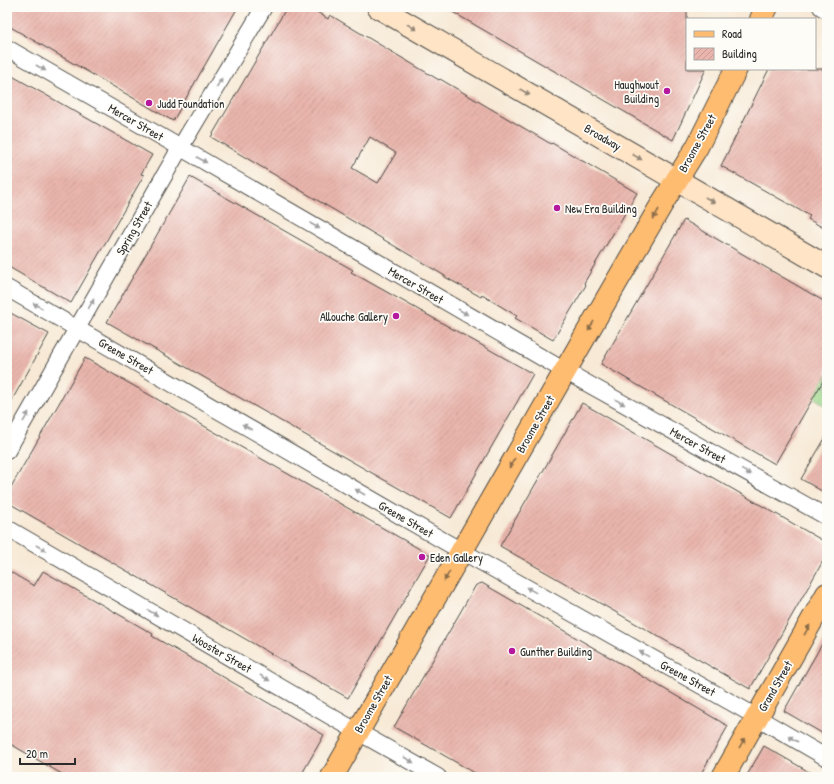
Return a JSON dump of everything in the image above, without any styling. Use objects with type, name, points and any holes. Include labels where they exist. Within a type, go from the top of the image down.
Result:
[{"type":"main road","name":"Broadway","points":[[378,7],[827,267]]},
{"type":"main road","points":[[762,18],[767,7]]},
{"type":"main road","name":"Broome Street","points":[[332,777],[565,371],[676,180],[697,147],[736,70]]},
{"type":"main road","name":"Grand Street","points":[[723,777],[827,594]]},
{"type":"street","name":"Spring Street","points":[[7,451],[180,148],[264,7]]},
{"type":"street","points":[[821,7],[827,10]]},
{"type":"street","name":"Mercer Street","points":[[7,48],[565,371],[827,517]]},
{"type":"street","name":"Greene Street","points":[[7,288],[462,551],[827,758]]},
{"type":"street","name":"Wooster Street","points":[[7,528],[438,777]]},
{"type":"green space","points":[[827,374],[827,406],[813,397]]},
{"type":"building","points":[[7,7],[238,7],[173,121],[7,25]]},
{"type":"building","points":[[287,7],[309,7],[328,19],[330,15],[439,80],[440,79],[637,193],[584,283],[586,285],[553,340],[515,318],[517,316],[482,295],[481,297],[445,277],[211,137]],"holes":[[[370,137],[396,153],[378,183],[352,168]]]},
{"type":"building","points":[[444,7],[687,7],[686,70],[706,70],[673,140]]},
{"type":"building","points":[[827,69],[827,230],[808,219],[810,216],[721,166],[769,70]]},
{"type":"building","points":[[7,73],[152,155],[141,174],[144,175],[71,303],[7,266]]},
{"type":"building","points":[[190,177],[353,270],[351,272],[533,374],[451,518],[107,322]]},
{"type":"building","points":[[684,220],[827,303],[827,374],[775,464],[601,364]]},
{"type":"building","points":[[7,311],[49,334],[7,409]]},
{"type":"building","points":[[85,358],[430,555],[348,698],[7,502],[7,494]]},
{"type":"building","points":[[582,403],[827,543],[827,554],[750,689],[500,546]]},
{"type":"building","points":[[827,435],[827,494],[801,479]]},
{"type":"building","points":[[7,570],[34,586],[43,571],[324,735],[300,777],[67,777],[7,742]]},
{"type":"building","points":[[482,583],[728,726],[699,777],[482,777],[394,727],[476,585]]},
{"type":"building","points":[[827,635],[827,736],[784,711]]},
{"type":"building","points":[[764,746],[818,777],[746,777]]},
{"type":"place","name":"Haughwout Building","points":[[667,91]]},
{"type":"place","name":"Judd Foundation","points":[[149,103]]},
{"type":"place","name":"New Era Building","points":[[557,208]]},
{"type":"place","name":"Allouche Gallery","points":[[396,316]]},
{"type":"place","name":"Eden Gallery","points":[[422,557]]},
{"type":"place","name":"Gunther Building","points":[[512,651]]}]
